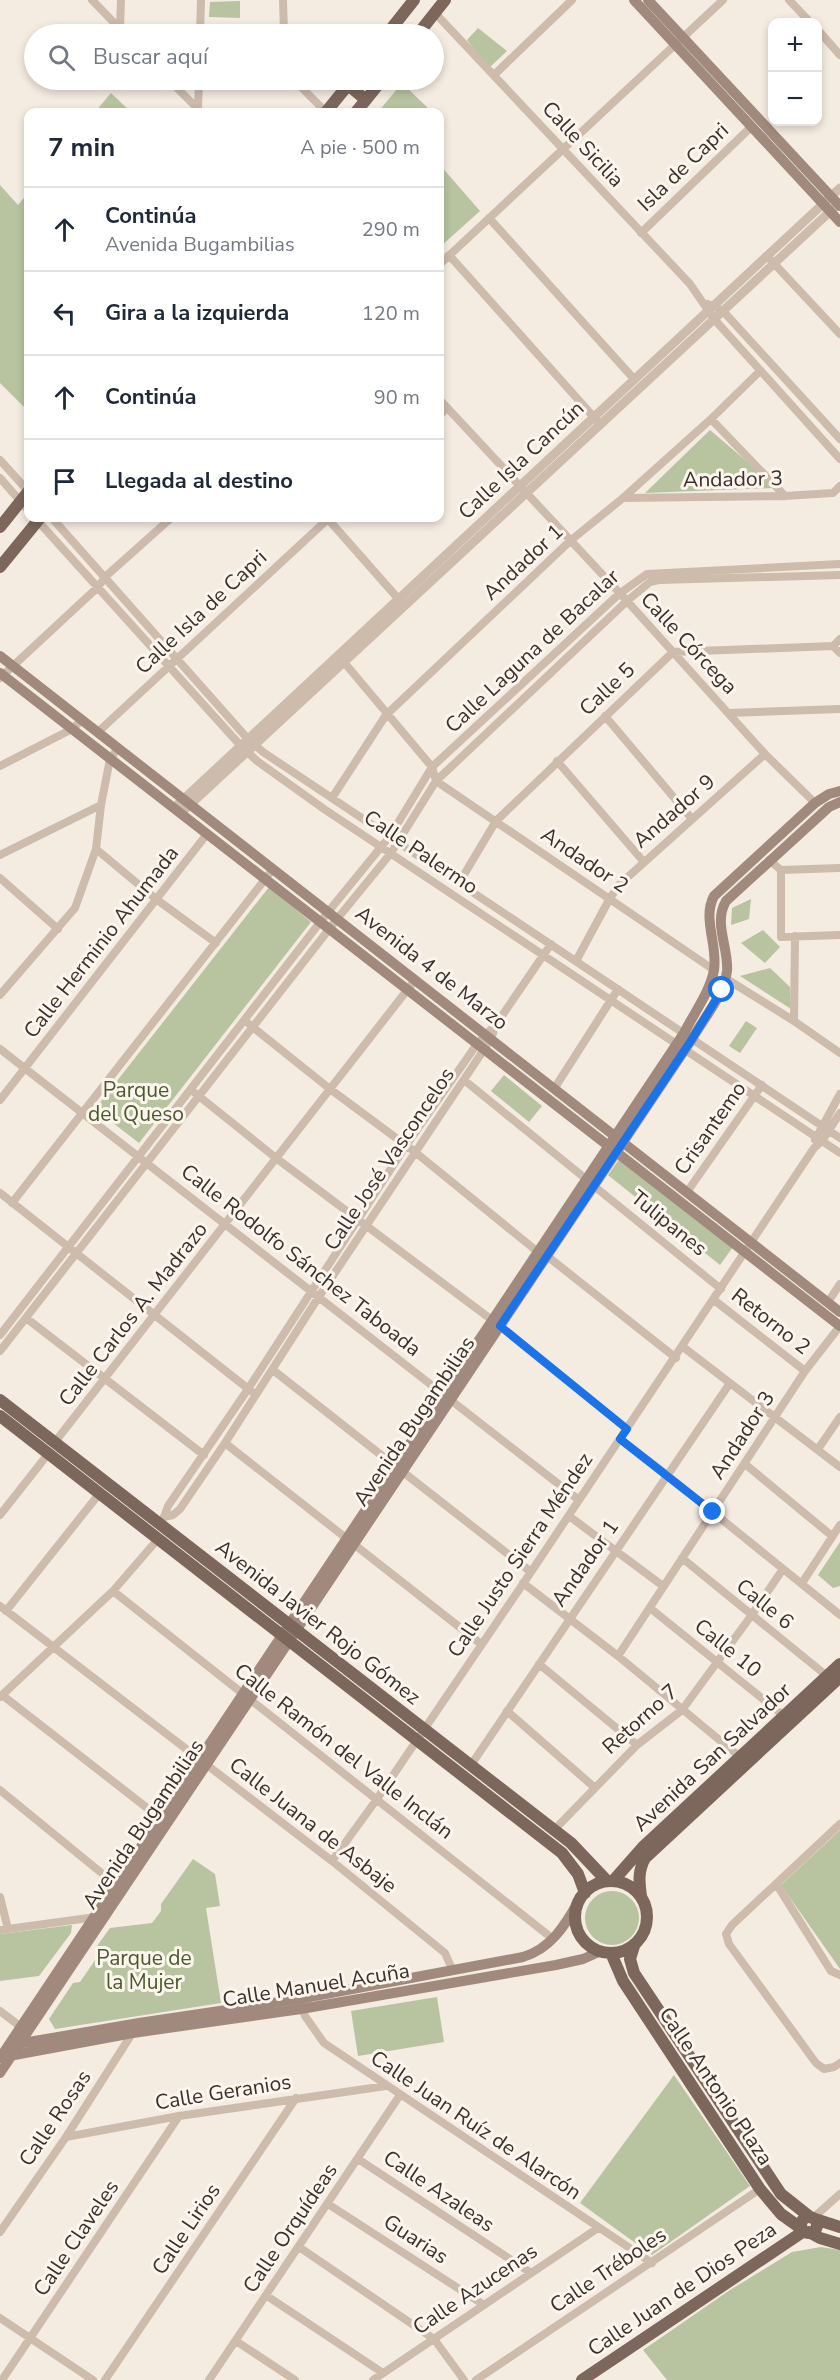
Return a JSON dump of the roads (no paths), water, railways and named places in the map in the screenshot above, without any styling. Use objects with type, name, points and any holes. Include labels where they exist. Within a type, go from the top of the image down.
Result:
[{"type":"main road","points":[[395,24],[414,0]]},
{"type":"main road","points":[[426,24],[445,0]]},
{"type":"main road","points":[[634,0],[678,40],[834,204],[840,222]]},
{"type":"main road","points":[[648,0],[678,40],[751,127],[834,204]]},
{"type":"main road","points":[[329,108],[344,90]]},
{"type":"main road","points":[[357,90],[366,100]]},
{"type":"main road","points":[[359,108],[374,90]]},
{"type":"main road","points":[[0,527],[24,501]]},
{"type":"main road","points":[[0,567],[35,522]]},
{"type":"main road","name":"Avenida 4 de Marzo","points":[[0,656],[554,1089],[616,1144],[748,1247],[840,1312]]},
{"type":"main road","name":"Avenida 4 de Marzo","points":[[1,676],[178,810],[481,1047],[687,1192],[840,1326]]},
{"type":"main road","name":"Avenida Bugambilias","points":[[0,2073],[7,2050],[21,2026],[98,1918],[688,1036],[722,990],[727,963],[721,920],[722,907],[730,896],[769,860],[805,821],[815,803],[829,794],[840,791]]},
{"type":"main road","name":"Avenida Bugambilias","points":[[688,1036],[711,983],[714,970],[709,915],[714,896],[805,821],[840,802]]},
{"type":"main road","name":"Avenida Javier Rojo Gómez","points":[[0,1400],[162,1520],[293,1627],[571,1842],[610,1881]]},
{"type":"main road","name":"Avenida Javier Rojo Gómez","points":[[0,1416],[562,1853],[578,1874],[582,1897]]},
{"type":"main road","name":"Avenida San Salvador","points":[[610,1881],[643,1847],[840,1664]]},
{"type":"main road","name":"Avenida San Salvador","points":[[641,1896],[638,1878],[640,1866],[645,1858],[840,1677]]},
{"type":"main road","name":"Avenida Bugambilias","points":[[7,2050],[20,2044],[98,1918],[115,1884],[160,1818],[203,1762]]},
{"type":"main road","points":[[562,1853],[571,1842]]},
{"type":"main road","points":[[610,1881],[624,1883],[641,1896],[646,1906],[646,1928],[634,1946],[623,1951],[606,1952],[592,1948],[582,1939],[576,1928],[575,1915],[582,1897],[599,1883],[610,1881]]},
{"type":"main road","name":"Calle Manuel Acuña","points":[[20,2044],[139,2023],[300,2004],[452,1969],[523,1957],[538,1951],[553,1939],[582,1897]]},
{"type":"main road","name":"Calle Antonio Plaza","points":[[634,1946],[630,1959],[634,1973],[781,2194],[813,2218],[840,2227]]},
{"type":"main road","name":"Calle Manuel Acuña","points":[[0,2057],[7,2050],[133,2033],[300,2004],[556,1965],[606,1952]]},
{"type":"main road","name":"Calle Antonio Plaza","points":[[606,1952],[760,2189],[781,2214],[805,2231],[840,2244]]},
{"type":"main road","points":[[805,2231],[801,2224],[803,2219],[813,2218]]},
{"type":"main road","name":"Calle Juan de Dios Peza","points":[[582,2380],[805,2231]]},
{"type":"street","points":[[92,0],[115,24]]},
{"type":"street","points":[[121,0],[122,24]]},
{"type":"street","points":[[200,24],[201,0]]},
{"type":"street","points":[[283,0],[284,24]]},
{"type":"street","points":[[494,75],[572,0]]},
{"type":"street","points":[[444,260],[723,0]]},
{"type":"street","points":[[789,0],[806,18]]},
{"type":"street","name":"Calle Sicilia","points":[[435,12],[690,284],[708,306],[714,319],[840,459]]},
{"type":"street","points":[[822,35],[840,55]]},
{"type":"street","points":[[179,90],[197,108]]},
{"type":"street","points":[[199,90],[200,108]]},
{"type":"street","points":[[304,90],[322,108]]},
{"type":"street","name":"Isla de Capri","points":[[641,232],[751,127]]},
{"type":"street","name":"Calle Isla Cancún","points":[[178,810],[185,801],[597,420],[723,311],[834,204],[840,188]]},
{"type":"street","name":"Calle Isla Cancún","points":[[597,420],[634,379],[708,306],[834,204]]},
{"type":"street","points":[[489,218],[634,379]]},
{"type":"street","points":[[449,255],[597,420]]},
{"type":"street","points":[[767,256],[840,334]]},
{"type":"street","points":[[708,306],[723,311],[840,440]]},
{"type":"street","name":"Andador 1","points":[[332,798],[386,715],[570,542],[711,419],[760,371]]},
{"type":"street","name":"Calle Córcega","points":[[444,405],[765,754],[815,803]]},
{"type":"street","points":[[444,411],[447,408]]},
{"type":"street","points":[[711,419],[785,496]]},
{"type":"street","points":[[0,460],[24,494]]},
{"type":"street","points":[[0,478],[24,496]]},
{"type":"street","name":"Andador 3","points":[[623,498],[785,496],[832,493],[840,486]]},
{"type":"street","name":"Calle Palermo","points":[[41,522],[169,666],[247,745],[324,809],[840,1153]]},
{"type":"street","name":"Calle Palermo","points":[[56,522],[177,658],[247,745],[390,836],[840,1138]]},
{"type":"street","points":[[1,676],[167,522]]},
{"type":"street","name":"Calle Isla de Capri","points":[[98,732],[325,522]]},
{"type":"street","points":[[332,522],[401,602]]},
{"type":"street","name":"Calle Laguna de Bacalar","points":[[333,915],[390,836],[432,767],[619,594],[647,574],[840,564]]},
{"type":"street","name":"Calle Laguna de Bacalar","points":[[333,915],[391,853],[436,781],[650,582],[840,575]]},
{"type":"street","name":"Calle Isla Cancún","points":[[247,745],[343,661],[401,602]]},
{"type":"street","points":[[673,652],[833,646],[840,639]]},
{"type":"street","points":[[833,646],[840,653]]},
{"type":"street","name":"Calle 5","points":[[459,883],[496,821],[673,652]]},
{"type":"street","points":[[343,661],[432,767],[436,781]]},
{"type":"street","points":[[729,713],[840,709]]},
{"type":"street","points":[[605,716],[692,819]]},
{"type":"street","points":[[0,766],[72,729],[82,720]]},
{"type":"street","points":[[0,995],[75,908],[96,849],[101,805],[110,759],[118,748]]},
{"type":"street","name":"Andador 9","points":[[576,961],[620,884],[765,754]]},
{"type":"street","points":[[557,761],[644,861]]},
{"type":"street","name":"Andador 2","points":[[436,781],[714,970]]},
{"type":"street","points":[[0,855],[101,805]]},
{"type":"street","name":"Calle Herminio Ahumada","points":[[0,1100],[207,834]]},
{"type":"street","points":[[96,849],[216,943]]},
{"type":"street","points":[[769,860],[781,870],[840,868]]},
{"type":"street","points":[[12,1203],[273,869]]},
{"type":"street","points":[[781,870],[781,937],[840,935]]},
{"type":"street","points":[[0,878],[58,929]]},
{"type":"street","points":[[0,1335],[245,1020],[333,915]]},
{"type":"street","points":[[0,1351],[252,1027],[325,925]]},
{"type":"street","points":[[795,936],[795,1021]]},
{"type":"street","name":"Calle José Vasconcelos","points":[[162,1520],[168,1506],[248,1389],[405,1147],[481,1047],[551,944]]},
{"type":"street","points":[[725,978],[795,1021],[840,1053]]},
{"type":"street","name":"Calle Carlos A. Madrazo","points":[[55,1442],[415,980]]},
{"type":"street","points":[[554,1089],[618,990]]},
{"type":"street","points":[[245,1020],[675,1358]]},
{"type":"street","name":"Calle José Vasconcelos","points":[[162,1520],[180,1509],[225,1443],[318,1298],[464,1080],[481,1047]]},
{"type":"street","name":"Calle Rodolfo Sánchez Taboada","points":[[0,1049],[579,1500]]},
{"type":"street","name":"Tulipanes","points":[[464,1080],[721,1289]]},
{"type":"street","name":"Crisantemo","points":[[687,1192],[762,1085]]},
{"type":"street","points":[[190,1090],[358,1221],[496,1323],[627,1429]]},
{"type":"street","points":[[825,1128],[840,1094]]},
{"type":"street","points":[[825,1128],[840,1113]]},
{"type":"street","name":"Calle Justo Sierra Méndez","points":[[332,1861],[377,1799],[683,1347],[825,1128]]},
{"type":"street","points":[[0,1193],[256,1395]]},
{"type":"street","points":[[828,1302],[840,1284]]},
{"type":"street","name":"Retorno 2","points":[[714,1300],[805,1371]]},
{"type":"street","points":[[26,1318],[204,1455]]},
{"type":"street","name":"Andador 3","points":[[618,1656],[805,1371],[840,1326]]},
{"type":"street","points":[[683,1347],[840,1467]]},
{"type":"street","points":[[273,1370],[531,1572]]},
{"type":"street","name":"Andador 1","points":[[471,1765],[730,1383]]},
{"type":"street","points":[[818,1449],[840,1417]]},
{"type":"street","points":[[620,1439],[840,1615]]},
{"type":"street","points":[[225,1443],[482,1644]]},
{"type":"street","points":[[0,1515],[48,1454]]},
{"type":"street","points":[[745,1464],[832,1536]]},
{"type":"street","points":[[3,1609],[99,1494]]},
{"type":"street","points":[[569,1516],[663,1586]]},
{"type":"street","points":[[802,1583],[840,1525]]},
{"type":"street","points":[[158,1539],[113,1591],[1,1696],[160,1818]]},
{"type":"street","name":"Calle 6","points":[[682,1558],[827,1676]]},
{"type":"street","name":"Retorno 7","points":[[554,1830],[637,1745],[682,1710],[718,1663],[783,1569]]},
{"type":"street","points":[[523,1583],[568,1620],[618,1656],[740,1757]]},
{"type":"street","name":"Calle Ramón del Valle Inclán","points":[[113,1591],[553,1939]]},
{"type":"street","name":"Calle 10","points":[[650,1608],[784,1716]]},
{"type":"street","name":"Calle Juana de Asbaje","points":[[3,1609],[332,1861],[445,1953],[452,1969]]},
{"type":"street","points":[[539,1664],[637,1745]]},
{"type":"street","points":[[507,1711],[594,1787]]},
{"type":"street","points":[[0,1790],[115,1884]]},
{"type":"street","points":[[840,1824],[732,1925],[726,1934],[729,1944],[816,2063],[824,2069],[840,2063]]},
{"type":"street","points":[[777,1885],[831,1971],[840,1975]]},
{"type":"street","points":[[0,1897],[4,1930],[98,1918]]},
{"type":"street","name":"Calle Juan Ruíz de Alarcón","points":[[300,2004],[324,2043],[598,2229],[652,2263]]},
{"type":"street","points":[[0,2011],[21,2026]]},
{"type":"street","name":"Calle Rosas","points":[[0,2232],[66,2137],[139,2023]]},
{"type":"street","name":"Calle Geranios","points":[[66,2137],[179,2116],[386,2086]]},
{"type":"street","name":"Calle Orquídeas","points":[[209,2380],[400,2095]]},
{"type":"street","name":"Calle Lirios","points":[[105,2380],[296,2098]]},
{"type":"street","name":"Calle Claveles","points":[[2,2380],[179,2116]]},
{"type":"street","name":"Calle Azaleas","points":[[358,2159],[531,2273]]},
{"type":"street","name":"Calle Tréboles","points":[[476,2380],[760,2189]]},
{"type":"street","points":[[813,2218],[840,2194]]},
{"type":"street","name":"Guarias","points":[[328,2204],[484,2305]]},
{"type":"street","name":"Calle Azucenas","points":[[373,2380],[598,2229]]},
{"type":"street","points":[[299,2247],[434,2339],[464,2380]]},
{"type":"street","points":[[267,2296],[382,2373]]},
{"type":"street","points":[[0,2318],[93,2380]]},
{"type":"street","points":[[236,2341],[295,2380]]},
{"type":"park label","name":"Parque del Queso","points":[[136,1102]]},
{"type":"park label","name":"Parque de la Mujer","points":[[144,1970]]}]
